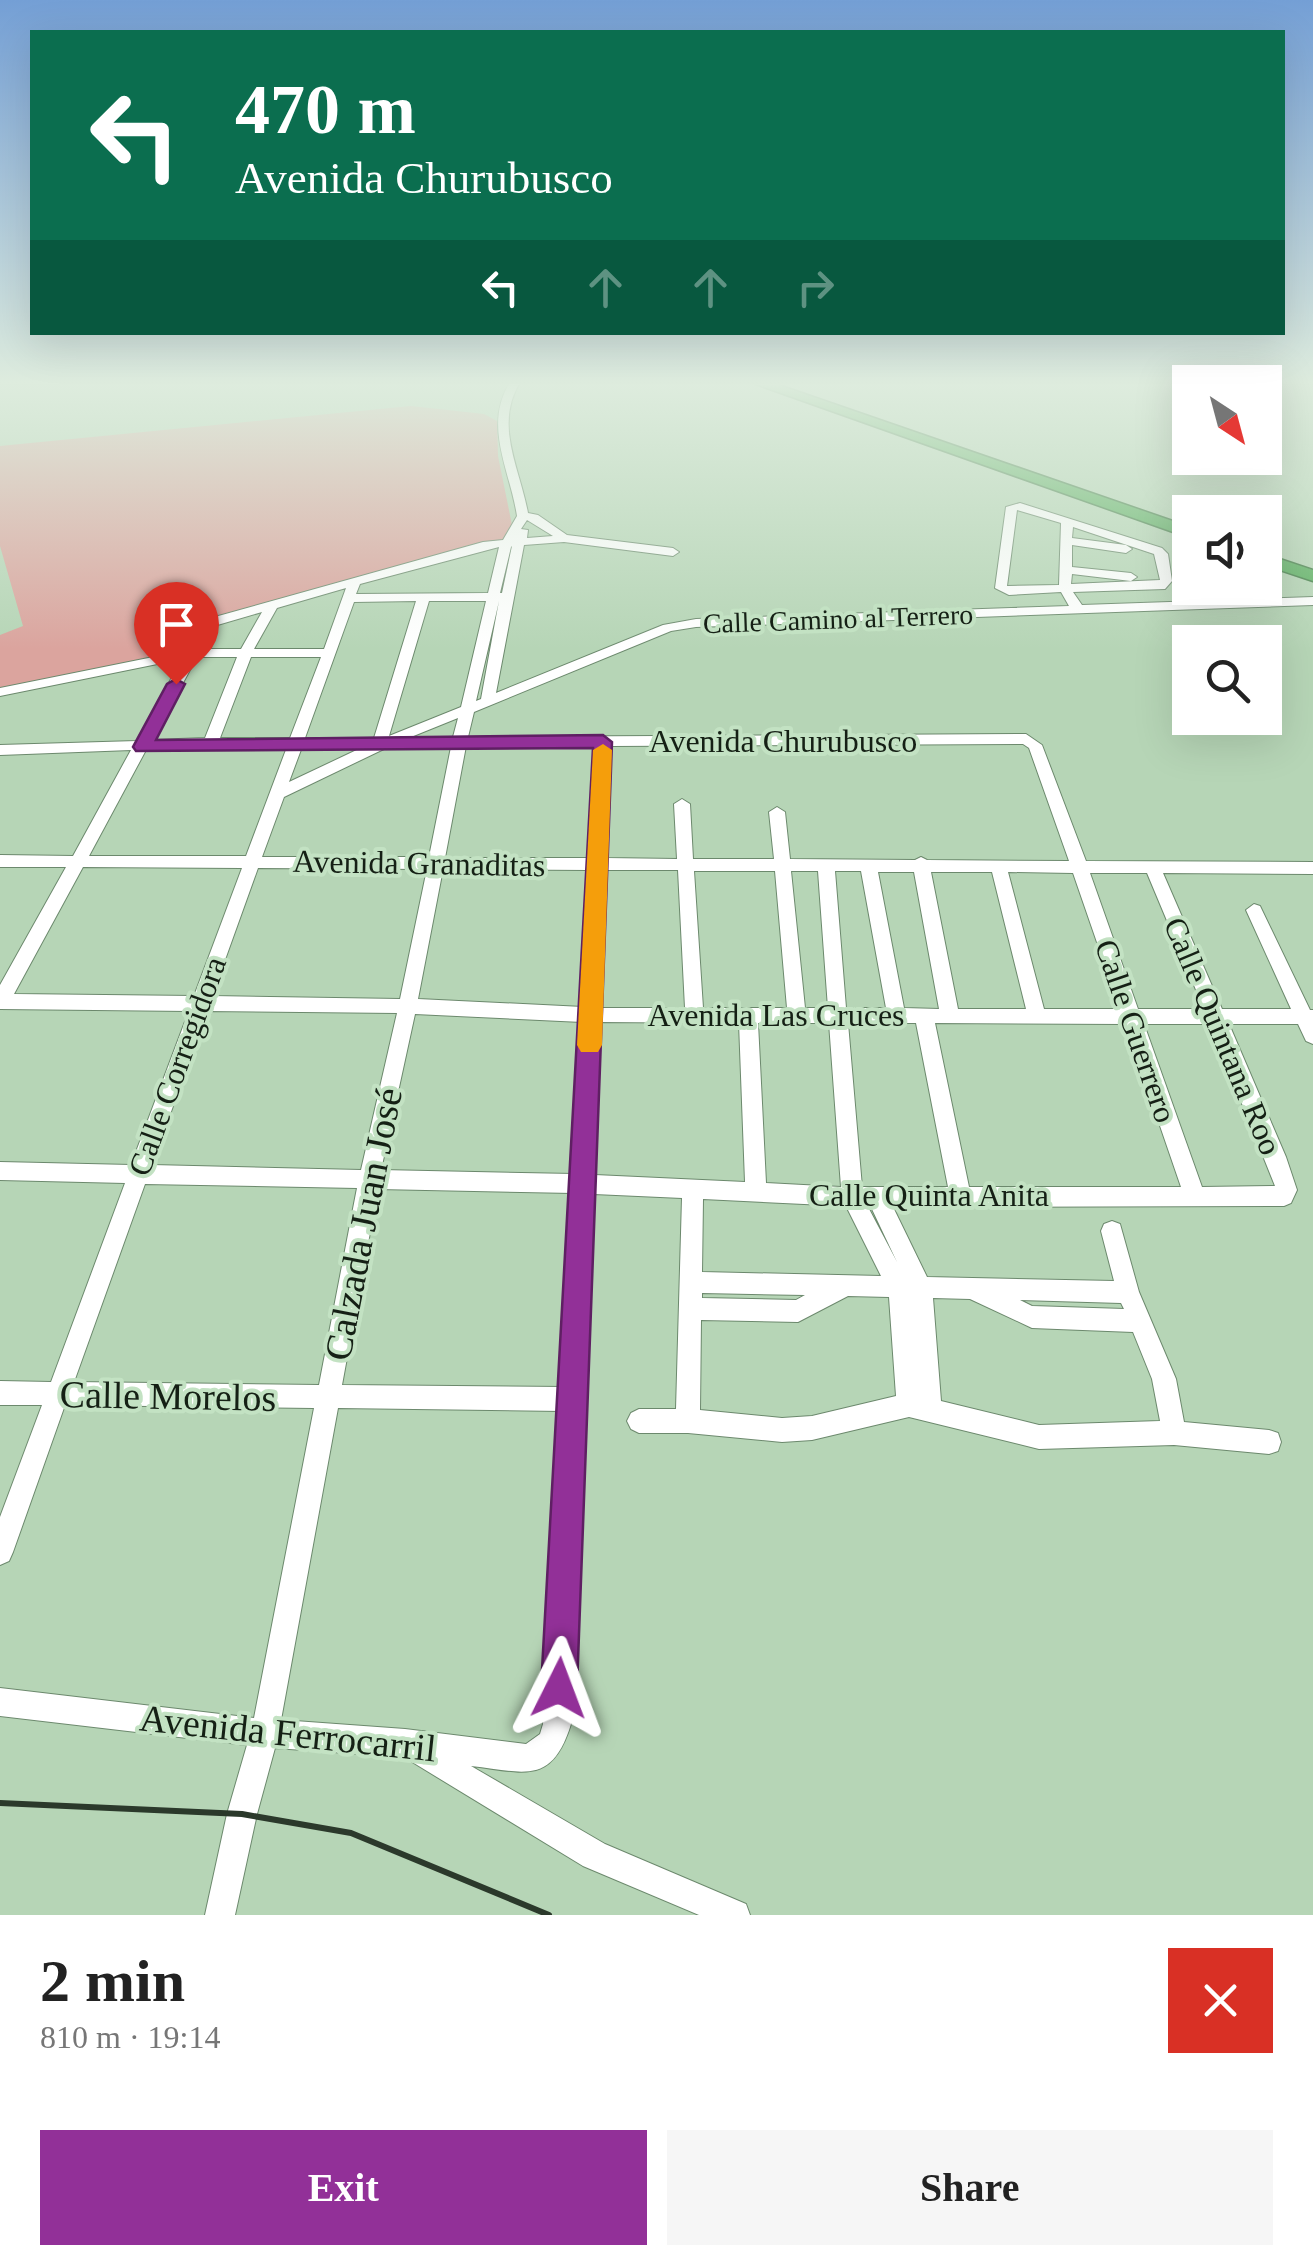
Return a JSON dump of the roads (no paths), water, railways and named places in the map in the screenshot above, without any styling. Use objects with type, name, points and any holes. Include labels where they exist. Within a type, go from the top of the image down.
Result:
[{"type":"highway","points":[[1016,470],[1172,524]]},
{"type":"highway","points":[[1020,470],[1172,524]]},
{"type":"highway","points":[[1282,562],[1313,572]]},
{"type":"street","points":[[515,470],[528,516],[564,538]]},
{"type":"street","points":[[515,538],[528,516],[521,470]]},
{"type":"street","points":[[1162,554],[1020,506],[1012,507],[1001,588],[1009,591],[1161,586],[1166,581]]},
{"type":"street","points":[[1068,522],[1065,588],[1078,610]]},
{"type":"street","points":[[0,1001],[209,623],[515,538],[564,538],[673,552]]},
{"type":"street","name":"Calzada Juan José","points":[[478,705],[494,596],[515,538]]},
{"type":"street","name":"Calzada Juan José","points":[[220,1915],[265,1733],[369,1180],[408,1006],[459,744],[478,705],[510,597],[515,538]]},
{"type":"street","points":[[1067,542],[1162,554]]},
{"type":"street","points":[[1162,554],[1166,581]]},
{"type":"street","points":[[1066,570],[1166,581]]},
{"type":"street","name":"Calle Corregidora","points":[[0,1552],[202,1004],[250,861],[356,581]]},
{"type":"street","points":[[379,745],[424,597]]},
{"type":"street","points":[[351,598],[510,597]]},
{"type":"street","name":"Calle Camino al Terrero","points":[[277,794],[379,745],[668,628],[696,623],[1313,601]]},
{"type":"street","points":[[211,743],[246,652],[272,603]]},
{"type":"street","points":[[0,692],[192,653],[329,653]]},
{"type":"street","name":"Avenida Churubusco","points":[[0,750],[211,743],[1026,739]]},
{"type":"street","name":"Calle Guerrero","points":[[1026,739],[1035,745],[1195,1197]]},
{"type":"street","points":[[576,1399],[603,742]]},
{"type":"street","points":[[682,804],[694,1014]]},
{"type":"street","points":[[777,812],[797,1015]]},
{"type":"street","name":"Avenida Granaditas","points":[[0,861],[1313,868]]},
{"type":"street","points":[[921,863],[950,1016]]},
{"type":"street","points":[[826,864],[852,1197],[910,1289]]},
{"type":"street","points":[[868,864],[896,1016]]},
{"type":"street","points":[[998,864],[1037,1016]]},
{"type":"street","name":"Calle Quintana Roo","points":[[1152,866],[1287,1190],[1284,1196],[1274,1198]]},
{"type":"street","points":[[1254,910],[1308,1017],[1313,1036]]},
{"type":"street","name":"Avenida Las Cruces","points":[[0,1001],[408,1006],[590,1015],[1308,1017]]},
{"type":"street","points":[[748,1014],[756,1192]]},
{"type":"street","points":[[924,1016],[960,1196]]},
{"type":"street","name":"Calle Quinta Anita","points":[[0,1172],[585,1184],[878,1198],[1274,1198]]},
{"type":"street","points":[[688,1421],[693,1189]]},
{"type":"street","points":[[878,1198],[910,1289],[920,1406]]},
{"type":"street","points":[[1112,1231],[1128,1292],[1164,1379],[1174,1434]]},
{"type":"street","points":[[692,1282],[1128,1292]]},
{"type":"street","points":[[691,1309],[798,1311],[843,1286]]},
{"type":"street","points":[[969,1290],[1032,1317],[1140,1321]]},
{"type":"street","name":"Calle Morelos","points":[[0,1394],[576,1399]]},
{"type":"street","name":"Avenida Ferrocarril","points":[[0,1702],[265,1733],[405,1742],[530,1759],[551,1743],[557,1724],[576,1399]]},
{"type":"street","points":[[639,1421],[688,1421],[782,1430],[812,1428],[920,1406],[1039,1437],[1174,1434],[1269,1442]]},
{"type":"street","points":[[405,1742],[594,1855],[735,1915]]},
{"type":"railway","points":[[0,1803],[242,1814],[351,1833],[549,1915]]}]
